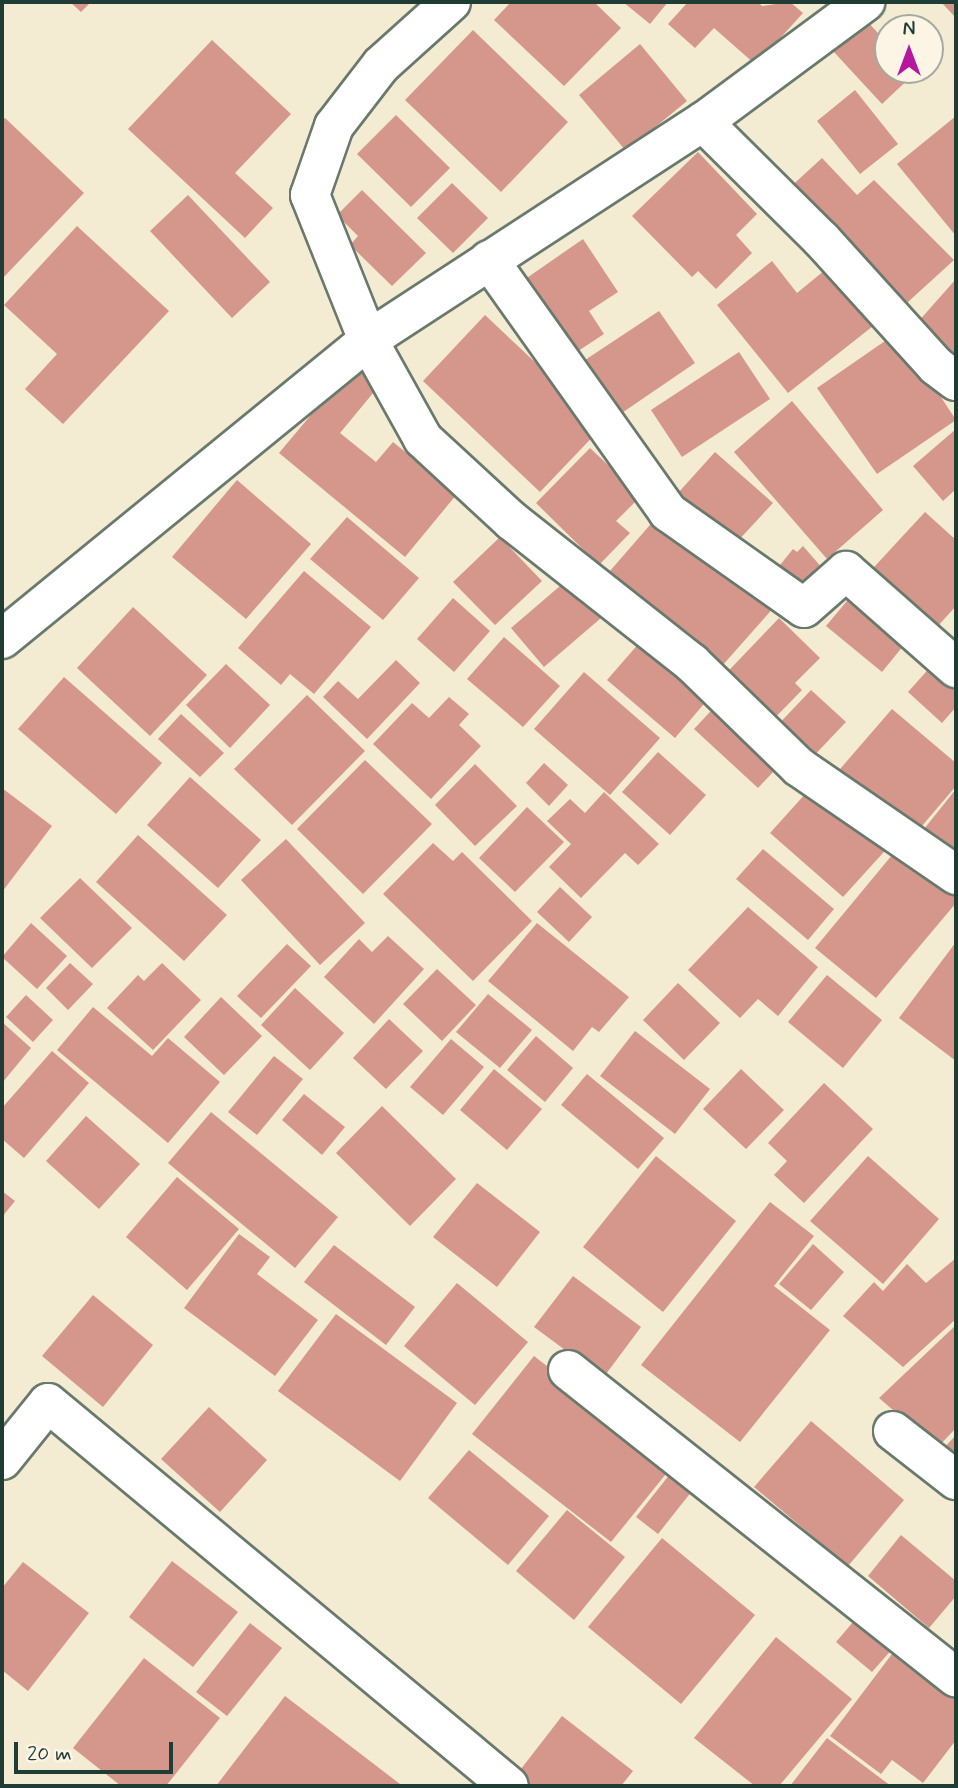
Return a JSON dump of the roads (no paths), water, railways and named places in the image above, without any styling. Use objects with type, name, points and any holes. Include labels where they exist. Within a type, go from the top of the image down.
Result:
[{"type":"street","points":[[451,2],[381,65],[334,126],[310,195],[368,340],[423,439],[512,521],[692,663],[799,767],[956,876]]},
{"type":"street","points":[[2,639],[368,340],[703,122],[865,2]]},
{"type":"street","points":[[703,122],[821,239],[936,366],[956,381]]},
{"type":"street","points":[[489,260],[668,512],[804,608],[846,571],[956,668]]},
{"type":"street","points":[[568,1370],[956,1677]]},
{"type":"street","points":[[2,1460],[48,1403],[509,1786]]},
{"type":"street","points":[[893,1431],[956,1480]]}]
